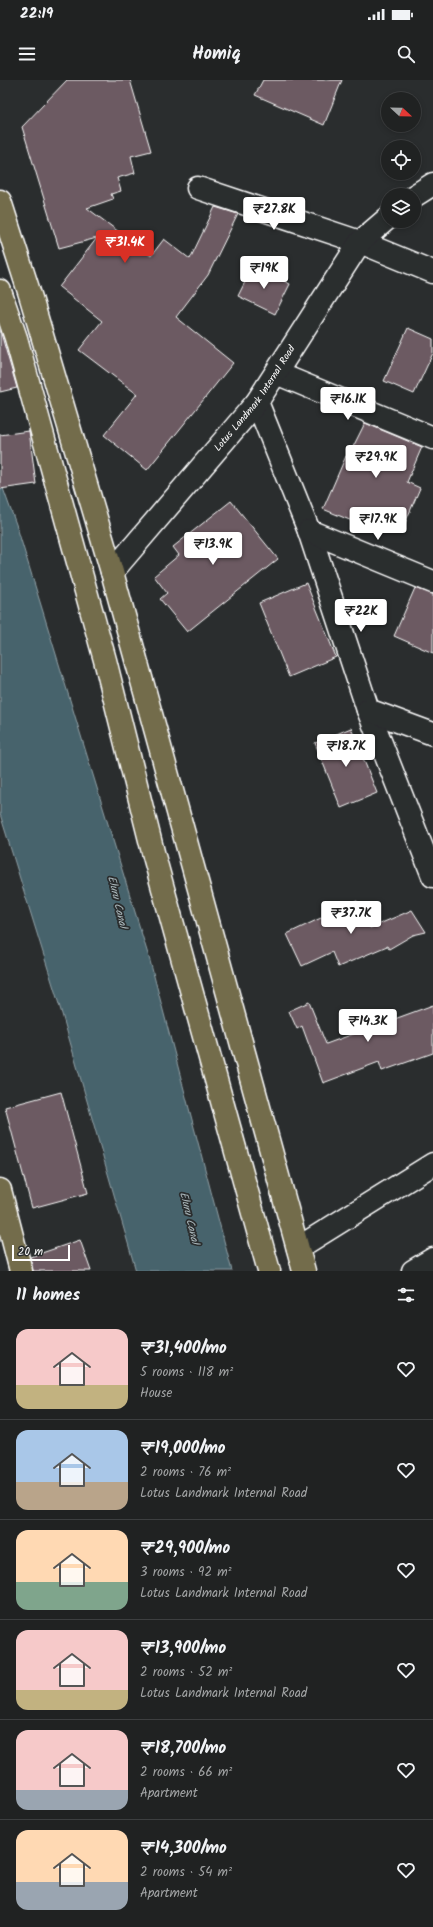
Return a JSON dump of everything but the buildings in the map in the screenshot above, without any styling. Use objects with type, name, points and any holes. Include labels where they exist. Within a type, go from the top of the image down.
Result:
[{"type":"main road","points":[[0,201],[31,298],[112,572],[304,1271]]},
{"type":"main road","points":[[0,291],[16,338],[101,645],[154,856],[269,1271]]},
{"type":"main road","points":[[0,1190],[21,1271]]},
{"type":"street","points":[[421,192],[433,184]]},
{"type":"street","points":[[198,188],[360,242],[433,272]]},
{"type":"street","name":"Lotus Landmark Internal Road","points":[[112,572],[257,402],[360,242],[381,224]]},
{"type":"street","points":[[276,373],[433,438]]},
{"type":"street","points":[[257,402],[309,530],[368,710],[433,876]]},
{"type":"street","points":[[309,530],[433,582]]},
{"type":"street","points":[[368,710],[433,734]]},
{"type":"street","points":[[298,1248],[433,1164]]},
{"type":"street","points":[[413,1271],[433,1259]]},
{"type":"water","name":"Eluru Canal","points":[[0,480],[17,527],[150,961],[232,1271],[136,1271],[62,1014],[0,814]]}]
